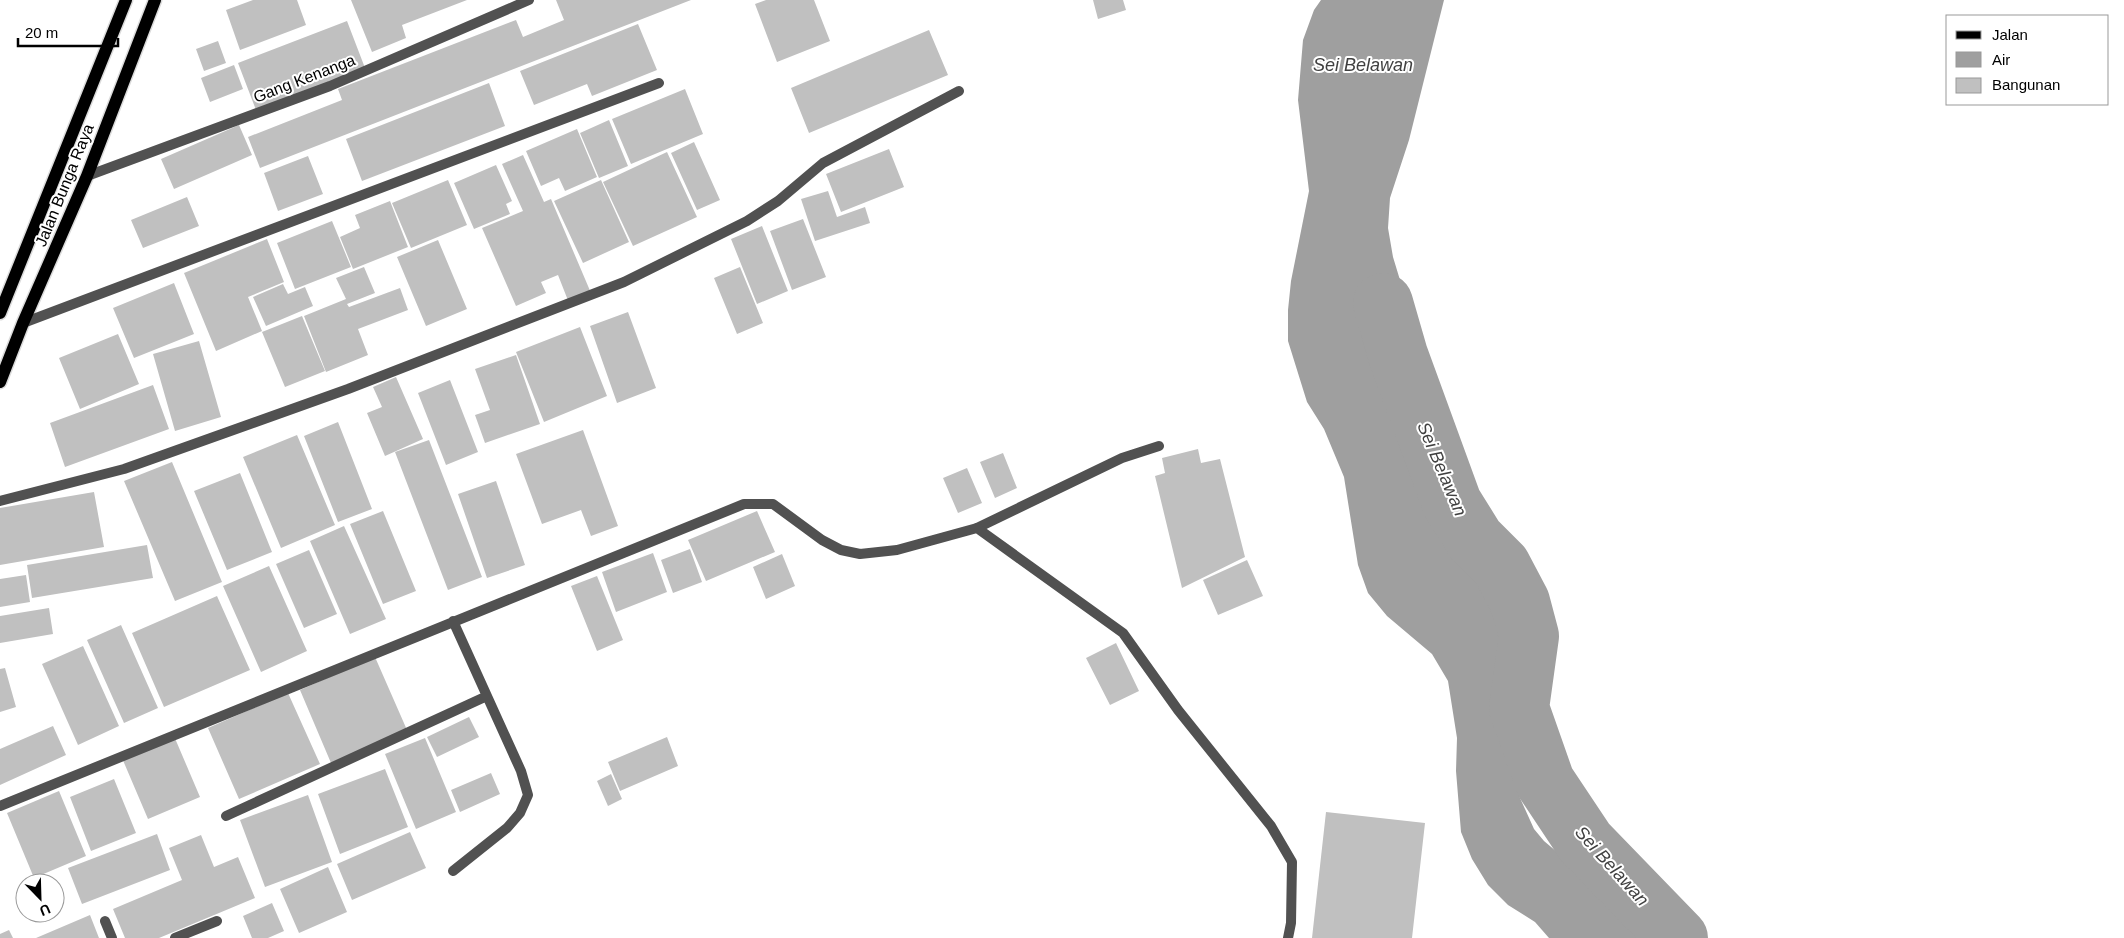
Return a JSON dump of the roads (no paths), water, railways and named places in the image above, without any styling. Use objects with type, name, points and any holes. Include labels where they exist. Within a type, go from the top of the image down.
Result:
[{"type":"main road","name":"Jalan Bunga Raya","points":[[0,312],[126,0]]},
{"type":"main road","name":"Jalan Bunga Raya","points":[[0,382],[23,323],[87,176],[155,0]]},
{"type":"street","name":"Gang Kenanga","points":[[87,176],[330,86],[529,0]]},
{"type":"street","points":[[23,323],[659,83]]},
{"type":"street","points":[[0,500],[124,469],[348,390],[624,282],[747,221],[778,201],[823,163],[959,91]]},
{"type":"street","points":[[0,806],[744,504],[773,504],[822,540],[841,550],[860,554],[897,550],[978,528],[1122,458],[1159,446]]},
{"type":"street","points":[[978,528],[1123,633],[1178,710],[1271,826],[1292,862],[1291,923],[1288,938]]},
{"type":"street","points":[[453,621],[521,771],[528,795],[520,812],[507,828],[453,871]]},
{"type":"street","points":[[226,816],[488,696]]},
{"type":"street","points":[[105,921],[112,938]]},
{"type":"street","points":[[175,938],[217,921]]},
{"type":"water","name":"Sei Belawan","points":[[1321,0],[1444,0],[1409,140],[1390,198],[1388,228],[1393,257],[1410,313],[1414,343],[1404,401],[1427,454],[1453,540],[1508,607],[1516,620],[1521,649],[1507,709],[1508,738],[1520,798],[1534,829],[1557,852],[1601,871],[1612,880],[1638,914],[1660,938],[1549,938],[1535,922],[1508,905],[1488,885],[1472,859],[1461,832],[1456,771],[1457,738],[1448,681],[1432,654],[1387,616],[1368,593],[1358,565],[1344,477],[1324,429],[1307,402],[1288,341],[1288,310],[1291,281],[1309,191],[1298,100],[1303,40],[1314,10]]},
{"type":"waterway","name":"Sei Belawan","points":[[1383,303],[1398,355],[1452,503],[1475,540],[1501,566],[1520,602],[1529,636],[1519,708],[1545,782],[1585,842],[1678,938]]}]
